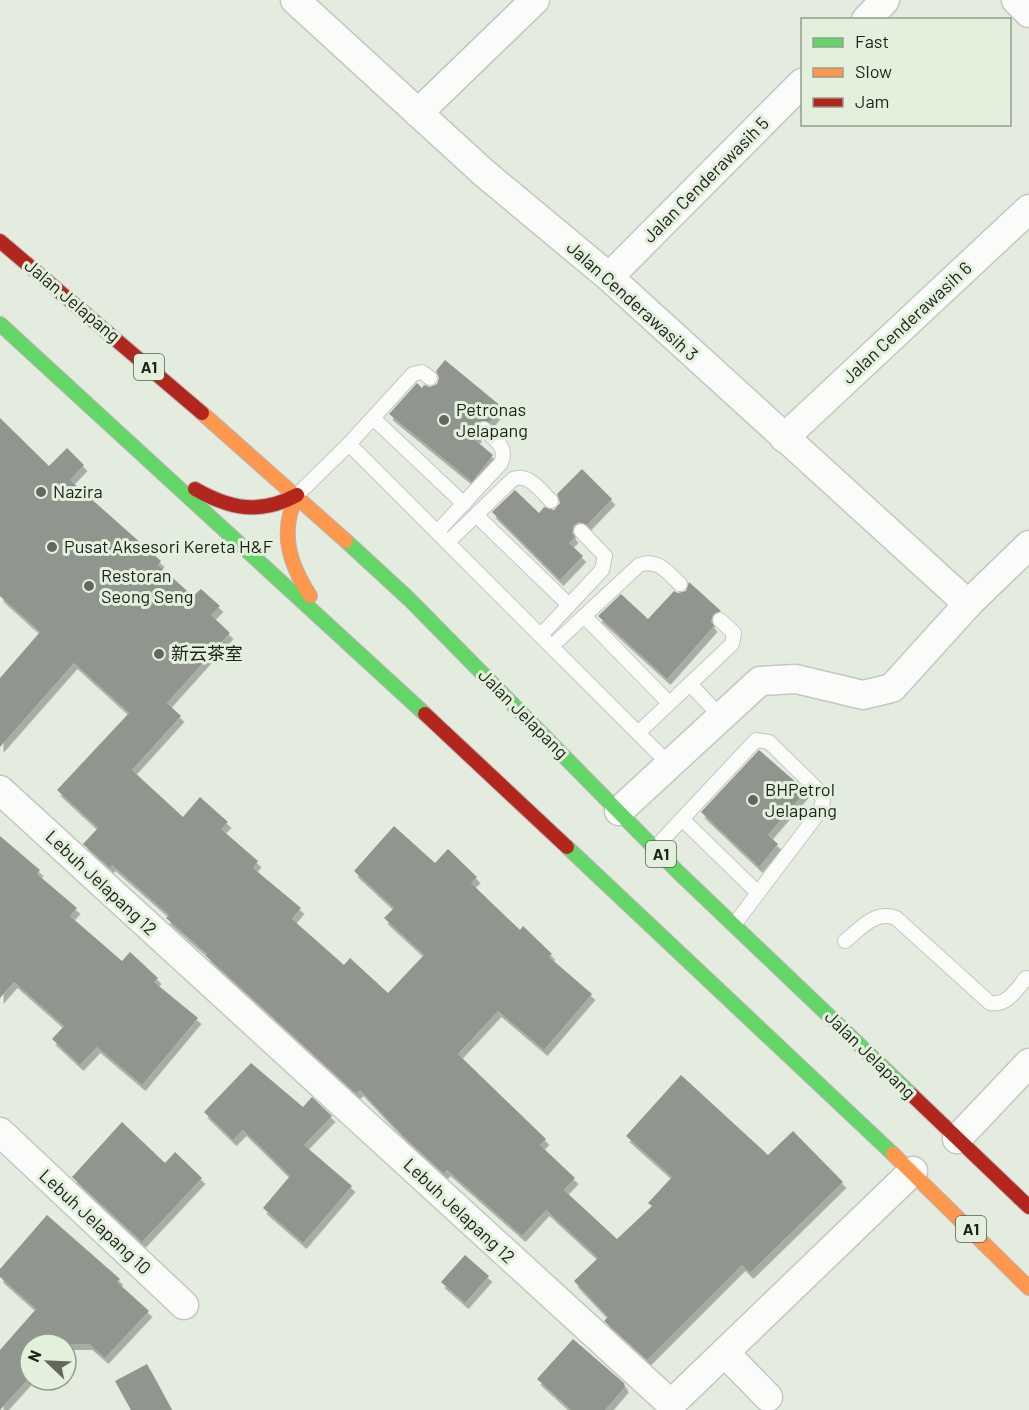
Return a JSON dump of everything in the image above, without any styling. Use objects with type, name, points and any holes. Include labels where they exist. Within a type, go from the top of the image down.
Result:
[{"type":"main road","name":"Jalan Jelapang","points":[[0,241],[51,281],[297,495],[409,599],[655,848],[1029,1207]]},
{"type":"main road","name":"A1","points":[[0,324],[166,472],[913,1171],[1029,1288]]},
{"type":"main road","points":[[166,472],[216,500],[245,509],[271,508],[297,495]]},
{"type":"main road","points":[[297,495],[288,510],[285,522],[286,544],[300,579],[331,627]]},
{"type":"street","name":"Jalan Cenderawasih 3","points":[[295,0],[484,173],[609,277],[968,604]]},
{"type":"street","points":[[418,112],[535,0]]},
{"type":"street","points":[[868,18],[885,0]]},
{"type":"street","points":[[1016,0],[1029,13]]},
{"type":"street","name":"Jalan Cenderawasih 5","points":[[609,277],[801,84]]},
{"type":"street","name":"Jalan Cenderawasih 6","points":[[784,438],[1029,209]]},
{"type":"street","points":[[619,811],[760,681],[796,679],[863,694],[892,687],[968,604],[1029,545]]},
{"type":"street","name":"Lebuh Jelapang 12","points":[[0,790],[671,1404],[913,1171]]},
{"type":"street","points":[[957,1139],[1029,1064]]},
{"type":"street","name":"Lebuh Jelapang 10","points":[[2,1140],[183,1305]]},
{"type":"street","points":[[725,1353],[768,1406]]},
{"type":"lane","points":[[297,495],[374,418],[413,374],[422,372],[430,378]]},
{"type":"lane","points":[[374,418],[464,504]]},
{"type":"lane","points":[[444,536],[464,504],[501,463],[505,454],[503,448],[484,429]]},
{"type":"lane","points":[[349,444],[444,536],[669,764]]},
{"type":"lane","points":[[444,536],[476,514],[513,479],[520,476],[528,479],[551,501]]},
{"type":"lane","points":[[476,514],[569,605]]},
{"type":"lane","points":[[541,635],[602,570],[606,561],[605,556],[581,531]]},
{"type":"lane","points":[[552,646],[639,565],[648,562],[658,563],[680,584]]},
{"type":"lane","points":[[584,616],[669,703]]},
{"type":"lane","points":[[638,733],[735,639],[734,633],[720,620]]},
{"type":"lane","points":[[690,684],[721,717]]},
{"type":"lane","points":[[655,848],[756,740],[769,742],[820,792],[823,801],[820,811],[734,925]]},
{"type":"lane","points":[[682,819],[758,893]]},
{"type":"lane","points":[[845,941],[875,917],[886,914],[896,918],[990,1003],[998,1004],[1006,1000],[1028,978]]},
{"type":"building","name":"Petronas Jelapang","points":[[445,360],[502,407],[490,422],[481,421],[475,426],[478,436],[475,440],[493,455],[472,482],[389,414],[417,383],[422,388],[424,385],[430,387],[437,384],[439,378],[436,371]]},
{"type":"building","points":[[0,418],[49,466],[67,448],[84,465],[70,480],[161,561],[158,565],[193,596],[201,589],[220,606],[211,615],[230,633],[167,703],[181,716],[132,770],[183,817],[200,797],[228,822],[221,829],[258,861],[253,868],[301,908],[292,919],[344,965],[350,958],[388,993],[424,955],[384,918],[394,908],[354,871],[394,826],[435,863],[448,849],[477,877],[471,883],[520,930],[523,926],[552,954],[549,957],[592,994],[544,1050],[498,1011],[458,1054],[546,1139],[540,1145],[575,1178],[564,1190],[617,1239],[652,1206],[648,1203],[672,1177],[626,1136],[681,1075],[768,1155],[793,1131],[843,1182],[750,1273],[742,1265],[647,1360],[604,1321],[608,1317],[574,1281],[598,1258],[546,1210],[522,1236],[447,1170],[444,1174],[403,1136],[360,1090],[357,1093],[354,1092],[206,956],[207,954],[166,918],[169,915],[112,865],[110,868],[83,844],[98,828],[57,790],[129,713],[74,663],[0,747],[0,678],[40,632],[0,596]]},
{"type":"building","points":[[582,469],[612,499],[587,525],[579,522],[574,525],[572,533],[575,537],[569,543],[583,556],[560,580],[492,512],[515,490],[539,513],[544,507],[554,510],[560,503],[557,494]]},
{"type":"building","points":[[689,582],[721,611],[713,614],[711,622],[714,626],[667,679],[598,616],[621,594],[648,619],[674,591],[678,593],[686,591]]},
{"type":"building","name":"BHPetrol Jelapang","points":[[759,750],[806,791],[768,835],[778,844],[759,867],[701,812]]},
{"type":"building","points":[[0,836],[40,870],[37,874],[77,908],[70,916],[122,961],[130,952],[158,978],[154,982],[198,1018],[142,1085],[97,1047],[80,1065],[52,1039],[64,1026],[14,982],[0,998]]},
{"type":"building","points":[[251,1063],[303,1107],[312,1097],[332,1116],[304,1145],[352,1186],[303,1243],[263,1208],[290,1176],[243,1130],[233,1140],[204,1112]]},
{"type":"building","points":[[122,1122],[165,1163],[175,1152],[202,1178],[142,1242],[72,1177]]},
{"type":"building","points":[[47,1215],[120,1279],[117,1282],[149,1311],[105,1358],[89,1344],[78,1344],[78,1332],[18,1332],[18,1390],[0,1410],[0,1350],[36,1309],[0,1277],[0,1269]]},
{"type":"building","points":[[465,1255],[489,1276],[465,1303],[441,1282]]},
{"type":"building","points":[[573,1339],[624,1383],[625,1387],[605,1410],[571,1410],[537,1379]]},
{"type":"building","points":[[147,1364],[172,1410],[131,1410],[115,1381]]},
{"type":"traffic: fast","points":[[0,324],[425,714]]},
{"type":"traffic: fast","points":[[346,541],[409,599],[678,872],[912,1095]]},
{"type":"traffic: fast","points":[[567,847],[893,1154]]},
{"type":"traffic: slow","points":[[202,413],[346,541]]},
{"type":"traffic: slow","points":[[297,495],[288,522],[289,547],[297,572],[310,596]]},
{"type":"traffic: slow","points":[[893,1154],[1029,1288]]},
{"type":"traffic: jam","points":[[0,241],[202,413]]},
{"type":"traffic: jam","points":[[195,489],[220,501],[245,507],[270,505],[297,495]]},
{"type":"traffic: jam","points":[[425,714],[567,847]]},
{"type":"traffic: jam","points":[[912,1095],[1029,1207]]},
{"type":"place","name":"Petronas Jelapang","points":[[444,420]]},
{"type":"place","name":"Nazira","points":[[41,492]]},
{"type":"place","name":"Pusat Aksesori Kereta H&F","points":[[52,547]]},
{"type":"place","name":"Restoran Seong Seng","points":[[89,586]]},
{"type":"place","name":"新云茶室","points":[[159,654]]},
{"type":"place","name":"BHPetrol Jelapang","points":[[753,800]]}]
